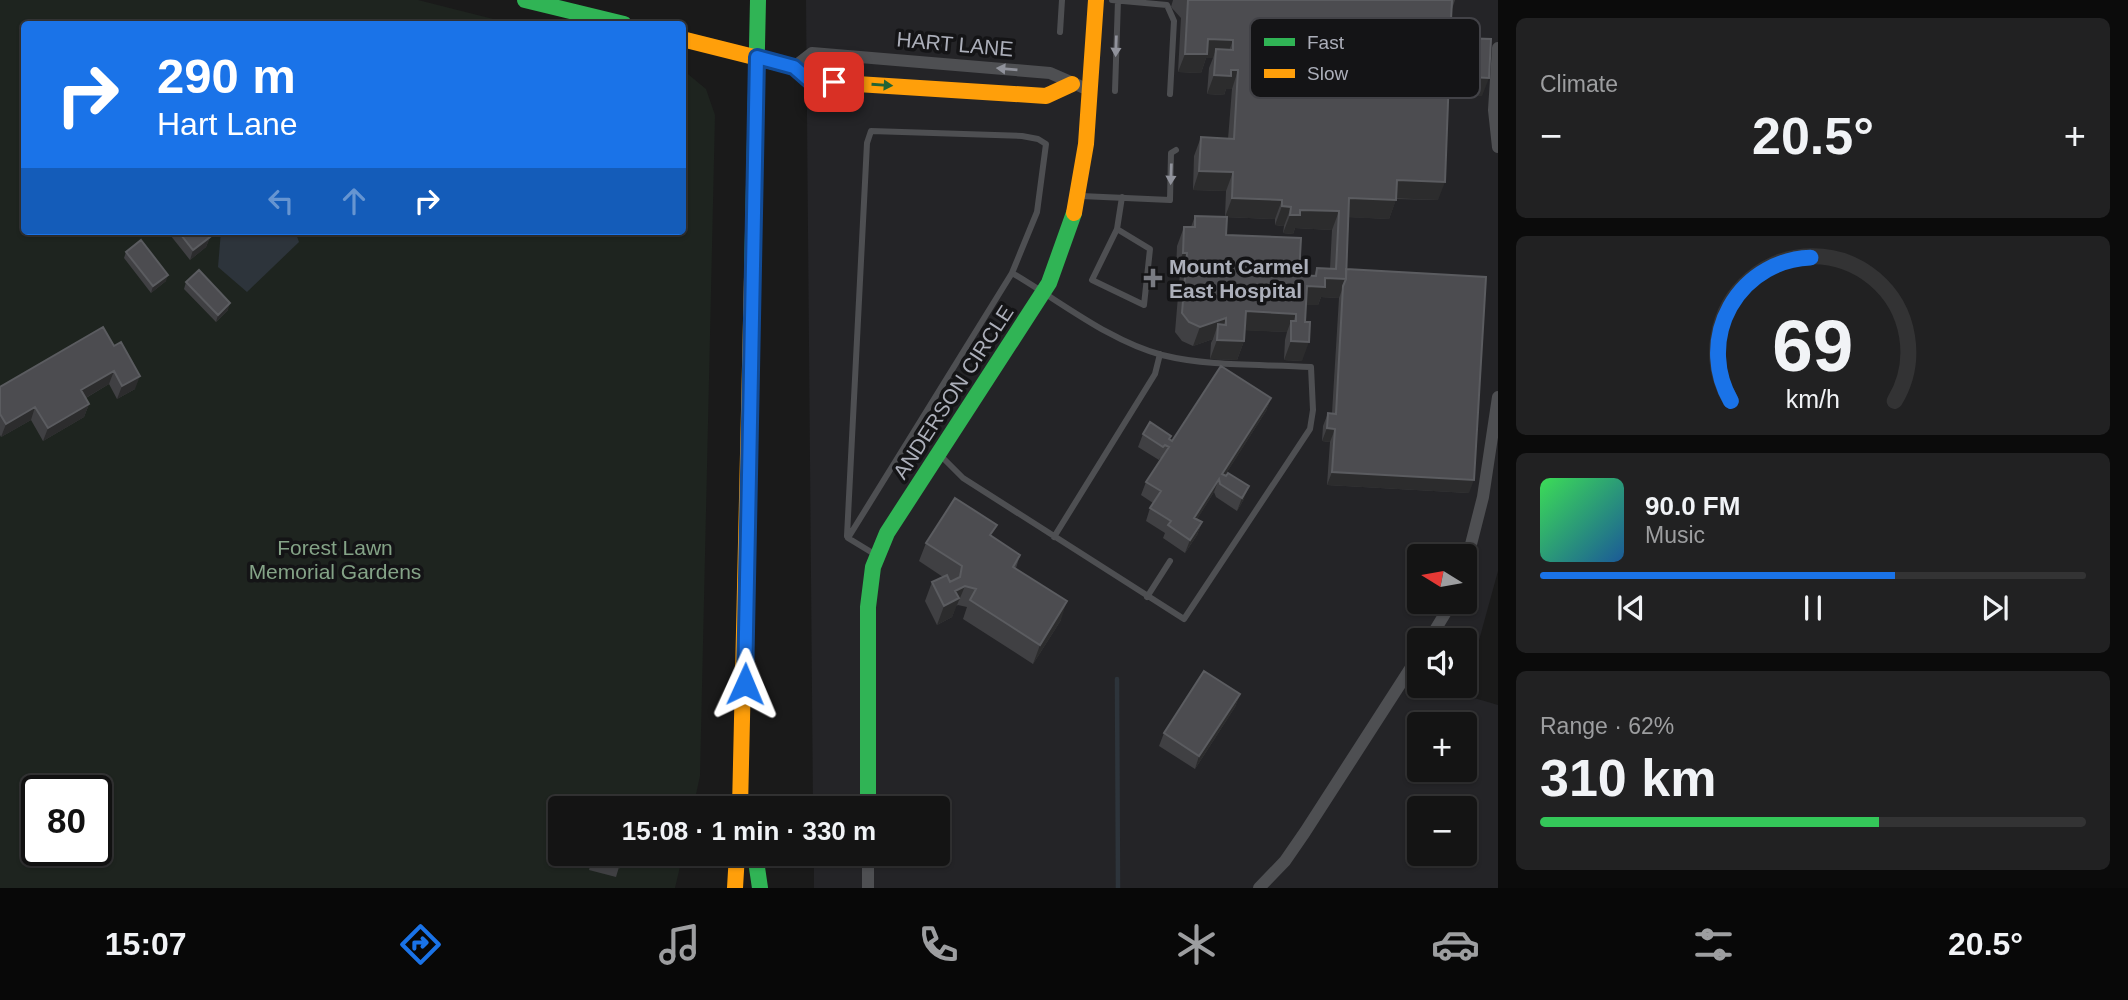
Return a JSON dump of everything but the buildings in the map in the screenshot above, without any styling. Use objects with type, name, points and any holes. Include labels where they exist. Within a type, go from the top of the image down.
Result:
[{"type":"main road","points":[[525,0],[612,21]]},
{"type":"main road","points":[[741,796],[758,0]]},
{"type":"main road","name":"ANDERSON CIRCLE","points":[[868,796],[868,607],[876,555],[938,453],[1044,292],[1067,244],[1081,196],[1096,0]]},
{"type":"main road","points":[[686,40],[794,67],[810,81],[1046,96],[1072,84]]},
{"type":"main road","points":[[743,765],[747,796]]},
{"type":"main road","points":[[735,888],[736,866]]},
{"type":"main road","points":[[757,866],[760,888]]},
{"type":"street","points":[[1498,48],[1494,110],[1498,147]]},
{"type":"street","name":"HART LANE","points":[[794,67],[812,53],[1050,73],[1089,90]]},
{"type":"street","points":[[1471,544],[1483,497],[1498,397]]},
{"type":"street","points":[[1259,888],[1285,861],[1407,674]]},
{"type":"street","points":[[868,866],[868,888]]},
{"type":"lane","points":[[1060,32],[1062,0]]},
{"type":"lane","points":[[1112,0],[1167,5],[1174,21],[1170,94]]},
{"type":"lane","points":[[1115,92],[1118,0]]},
{"type":"lane","points":[[871,131],[1022,136],[1038,139],[1046,144],[1046,157],[1037,212],[1012,273],[848,538],[867,154],[871,131]]},
{"type":"lane","points":[[1081,196],[1170,200],[1171,153],[1176,150]]},
{"type":"lane","points":[[1116,229],[1150,249],[1144,304],[1092,280],[1116,229],[1122,197]]},
{"type":"lane","points":[[938,453],[963,478],[1184,619],[1310,429],[1313,410],[1311,367],[1190,360],[1160,354],[1123,340],[1012,273]]},
{"type":"lane","points":[[1054,537],[1154,374],[1160,354]]},
{"type":"lane","points":[[848,538],[876,555]]},
{"type":"lane","points":[[1147,597],[1170,561]]},
{"type":"shaded area","name":"Mount Carmel East Hospital","points":[[806,0],[1498,0],[1498,571],[1477,648],[1477,628],[1407,628],[1407,698],[1474,698],[1498,705],[1498,888],[814,888],[814,866],[950,866],[950,796],[813,796]]},
{"type":"shaded area","points":[[221,235],[296,235],[299,242],[247,292],[218,267]]},
{"type":"green space","name":"Forest Lawn Memorial Gardens","points":[[0,0],[418,0],[501,21],[21,21],[21,235],[686,235],[686,72],[706,89],[715,115],[700,776],[696,796],[548,796],[548,866],[680,866],[675,888],[0,888]]},
{"type":"waterway","points":[[1117,679],[1118,888]]},
{"type":"traffic: fast","points":[[525,0],[612,21]]},
{"type":"traffic: fast","points":[[752,277],[758,0]]},
{"type":"traffic: fast","points":[[868,796],[868,607],[873,567],[887,533],[1049,283],[1074,213]]},
{"type":"traffic: fast","points":[[757,866],[760,888]]},
{"type":"traffic: slow","points":[[1074,213],[1086,144],[1096,0]]},
{"type":"traffic: slow","points":[[686,40],[794,67],[810,81],[1046,96],[1072,84]]},
{"type":"traffic: slow","points":[[740,796],[752,277]]},
{"type":"traffic: slow","points":[[735,888],[736,866]]},
{"type":"place","name":"Mount Carmel East Hospital","points":[[1153,278]]},
{"type":"route","points":[[745,684],[757,57],[794,67],[810,81],[834,82]]}]
